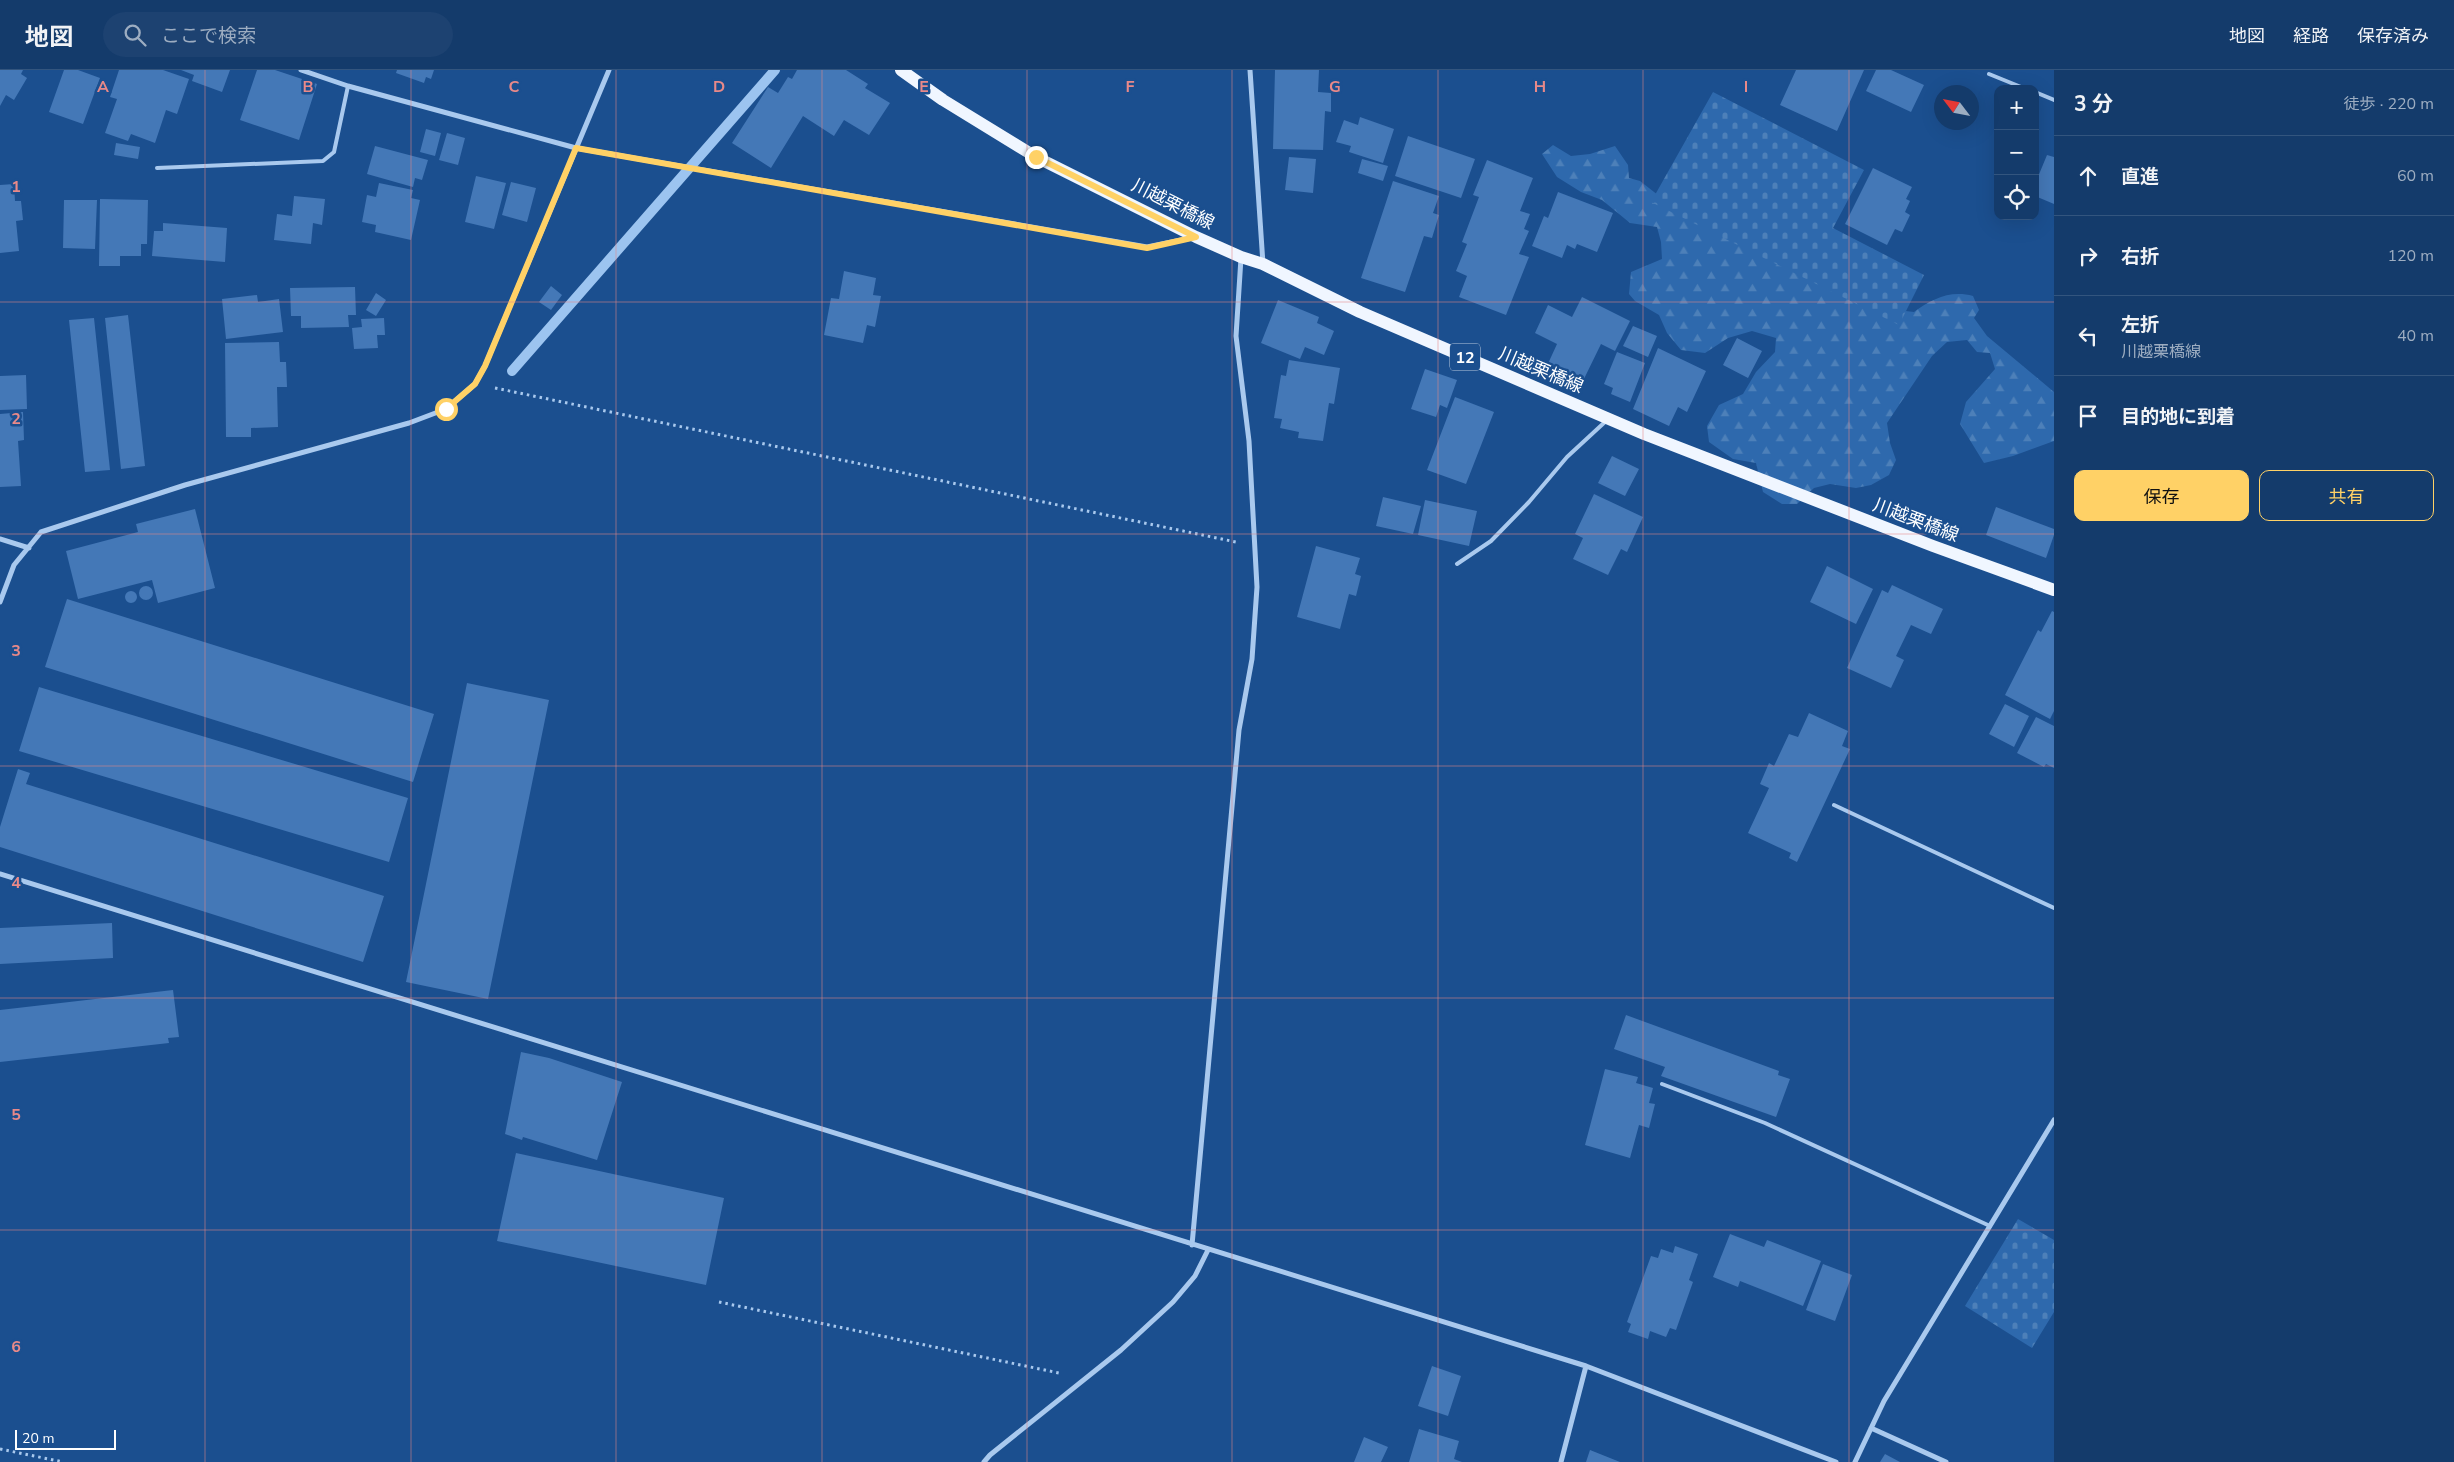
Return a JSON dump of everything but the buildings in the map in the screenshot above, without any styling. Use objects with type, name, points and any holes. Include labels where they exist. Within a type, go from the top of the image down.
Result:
[{"type":"main road","name":"川越栗橋線","points":[[901,70],[943,100],[1036,157],[1196,237],[1241,257],[1263,264],[1360,312],[1609,418],[1933,546],[2054,590]]},
{"type":"street","points":[[301,70],[348,86],[576,148],[1147,248],[1196,237]]},
{"type":"street","points":[[0,602],[14,565],[41,532],[176,488],[409,423],[446,409],[475,384],[485,366],[609,70]]},
{"type":"street","points":[[1250,70],[1263,264]]},
{"type":"street","points":[[1192,1245],[1238,730],[1252,659],[1257,587],[1253,546],[1249,441],[1236,336],[1241,257]]},
{"type":"street","points":[[0,539],[28,548]]},
{"type":"street","points":[[0,874],[1586,1366],[1836,1462]]},
{"type":"street","points":[[1855,1462],[1884,1401],[2054,1120]]},
{"type":"street","points":[[984,1462],[990,1455],[1087,1378],[1173,1302],[1195,1276],[1208,1250]]},
{"type":"street","points":[[1561,1462],[1586,1366]]},
{"type":"street","points":[[1871,1428],[1946,1462]]},
{"type":"lane","points":[[1989,74],[2016,85]]},
{"type":"lane","points":[[157,168],[323,161],[334,152],[348,86]]},
{"type":"lane","points":[[2039,94],[2054,100]]},
{"type":"lane","points":[[1456,564],[1491,541],[1529,502],[1567,457],[1609,418]]},
{"type":"lane","points":[[1834,805],[2054,908]]},
{"type":"lane","points":[[1662,1084],[1765,1123],[1990,1226]]},
{"type":"path","points":[[475,384],[1253,546]]},
{"type":"path","points":[[719,1302],[1087,1378]]},
{"type":"path","points":[[0,1449],[62,1462]]},
{"type":"green space","points":[[1713,92],[1864,170],[1833,228],[1924,275],[1899,325],[1651,202]]},
{"type":"green space","points":[[1553,145],[1571,156],[1590,154],[1615,146],[1628,165],[1629,178],[1640,181],[1663,199],[1881,308],[1914,312],[1928,303],[1949,295],[1965,294],[1973,296],[1979,310],[1974,318],[1987,336],[2054,392],[2054,441],[2013,456],[1984,463],[1960,424],[1966,402],[1995,369],[1990,353],[1977,352],[1967,340],[1947,342],[1932,356],[1887,423],[1890,443],[1896,460],[1889,475],[1871,485],[1856,488],[1830,484],[1814,488],[1797,504],[1782,504],[1763,492],[1756,463],[1733,459],[1709,442],[1707,426],[1719,405],[1743,394],[1756,372],[1775,352],[1776,338],[1752,331],[1728,338],[1705,353],[1681,350],[1667,333],[1659,315],[1635,301],[1629,294],[1631,272],[1662,259],[1661,242],[1657,227],[1630,223],[1602,200],[1581,192],[1557,177],[1542,154]]},
{"type":"green space","points":[[2018,1219],[2054,1240],[2054,1312],[2032,1348],[1965,1306]]},
{"type":"waterway","points":[[512,371],[775,70]]},
{"type":"route","points":[[446,409],[475,384],[485,366],[576,148],[1147,248],[1196,237],[1036,157]]}]
